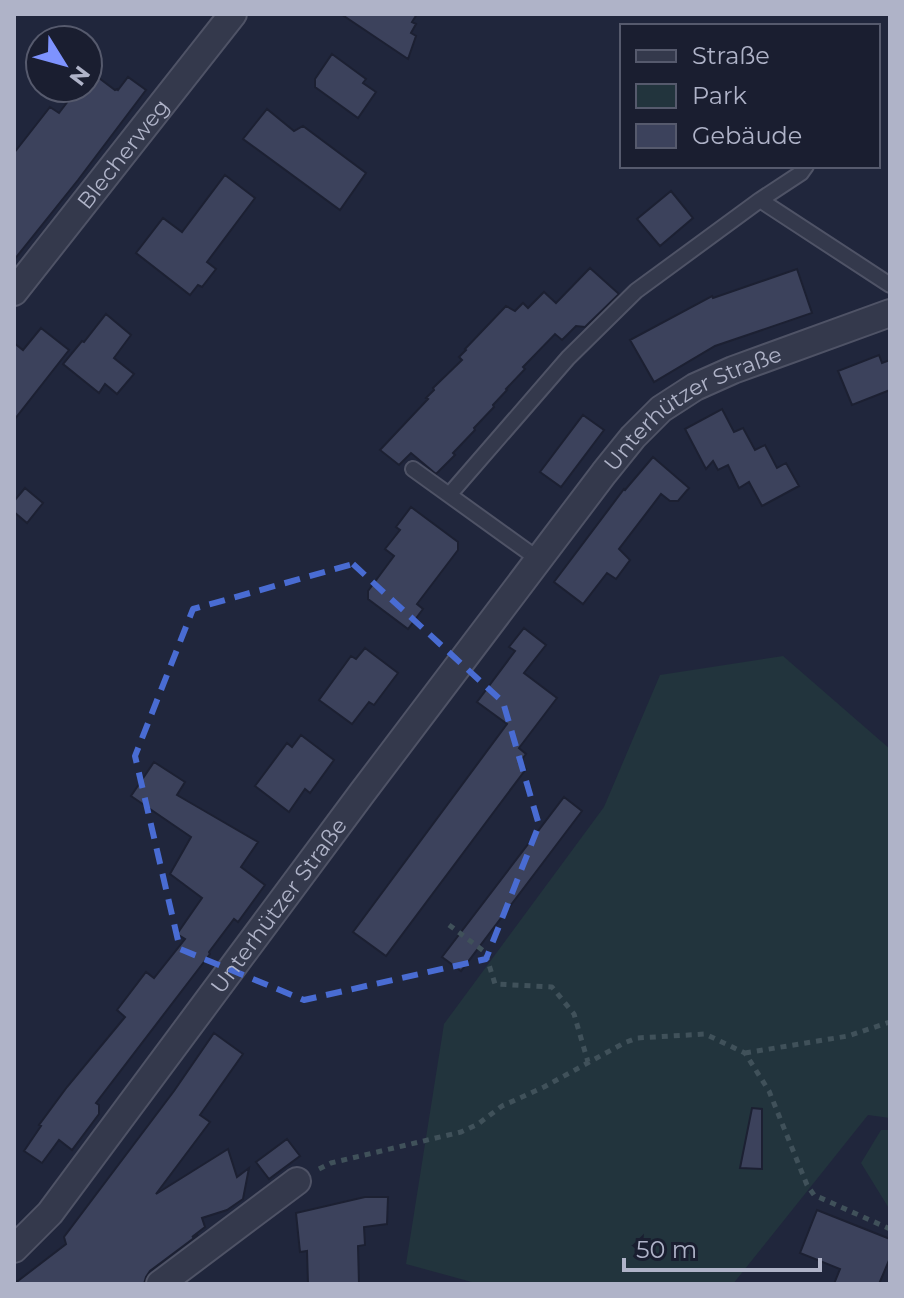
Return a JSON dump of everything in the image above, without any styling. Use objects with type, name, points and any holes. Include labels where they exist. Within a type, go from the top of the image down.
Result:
[{"type":"street","name":"Blecherweg","points":[[14,292],[233,14]]},
{"type":"street","name":"Unterhützer Straße","points":[[14,1249],[50,1213],[362,793],[633,437],[661,409],[695,387],[733,370],[890,313]]},
{"type":"street","points":[[160,1284],[297,1181]]},
{"type":"lane","points":[[450,494],[568,358],[636,291],[805,168]]},
{"type":"lane","points":[[760,200],[890,285]]},
{"type":"lane","points":[[413,469],[538,559]]},
{"type":"path","points":[[449,925],[485,952],[495,984],[552,987],[574,1014],[588,1062]]},
{"type":"path","points":[[745,1053],[848,1036],[890,1022]]},
{"type":"path","points":[[297,1181],[331,1163],[461,1132],[502,1106],[637,1038],[705,1034],[745,1053],[769,1091],[807,1185],[814,1195],[890,1229]]},
{"type":"highlighted area","points":[[353,564],[503,702],[539,825],[486,959],[304,1000],[180,949],[135,756],[193,609]]},
{"type":"green space","points":[[783,656],[890,749],[890,1118],[868,1115],[733,1284],[479,1284],[406,1264],[444,1024],[604,807],[660,675]]},
{"type":"green space","points":[[881,1130],[890,1130],[890,1210],[861,1163]]},
{"type":"building","points":[[341,14],[417,14],[411,33],[416,36],[408,59]]},
{"type":"building","points":[[332,54],[366,79],[363,83],[376,92],[358,118],[315,87],[315,79]]},
{"type":"building","points":[[128,77],[146,90],[14,260],[14,153],[50,107],[59,113],[66,104],[104,104],[104,82],[118,90]]},
{"type":"building","points":[[267,109],[294,131],[303,126],[366,173],[340,210],[243,139]]},
{"type":"building","points":[[225,175],[255,198],[207,262],[216,269],[202,287],[198,285],[190,295],[136,253],[163,218],[182,232]]},
{"type":"building","points":[[671,191],[693,218],[660,246],[637,219]]},
{"type":"building","points":[[590,268],[619,294],[585,327],[576,326],[562,340],[555,334],[523,367],[525,369],[436,474],[411,453],[399,465],[380,450],[428,399],[433,388],[462,360],[459,357],[465,349],[506,306],[515,311],[523,303],[528,308],[544,292],[556,303]]},
{"type":"building","points":[[797,269],[812,313],[715,346],[654,382],[630,340],[712,296]]},
{"type":"building","points":[[106,314],[131,335],[114,358],[134,374],[117,394],[105,384],[99,393],[63,364]]},
{"type":"building","points":[[41,328],[69,350],[14,420],[14,343],[23,350]]},
{"type":"building","points":[[879,355],[882,363],[890,360],[890,390],[852,405],[838,371]]},
{"type":"building","points":[[722,409],[734,432],[743,428],[755,450],[765,445],[777,468],[786,463],[799,486],[762,506],[749,482],[739,488],[728,465],[718,470],[713,461],[706,469],[685,429]]},
{"type":"building","points":[[583,415],[604,430],[561,487],[540,472]]},
{"type":"building","points":[[653,457],[689,488],[678,501],[670,501],[661,494],[619,549],[630,560],[616,579],[607,573],[583,604],[554,582],[624,489]]},
{"type":"building","points":[[25,488],[43,503],[27,523],[14,512],[14,501]]},
{"type":"building","points":[[411,507],[458,542],[458,550],[417,604],[423,609],[408,629],[368,599],[368,591],[394,556],[385,549],[400,530],[396,527]]},
{"type":"building","points":[[524,628],[546,645],[524,673],[557,698],[519,748],[526,754],[519,763],[526,769],[386,956],[353,932],[507,724],[477,702],[515,651],[509,647]]},
{"type":"building","points":[[365,648],[398,673],[374,705],[369,702],[352,724],[319,700],[351,656],[356,659]]},
{"type":"building","points":[[301,735],[334,760],[310,793],[305,789],[289,812],[255,786],[287,743],[292,747]]},
{"type":"building","points":[[154,762],[185,782],[177,795],[258,842],[241,867],[265,885],[238,922],[234,919],[96,1103],[99,1114],[72,1150],[59,1140],[42,1163],[24,1151],[39,1125],[125,1017],[117,1010],[146,972],[154,978],[185,939],[177,934],[202,898],[170,874],[191,837],[131,796]]},
{"type":"building","points":[[564,797],[582,811],[461,971],[442,957]]},
{"type":"building","points":[[214,1033],[243,1054],[200,1115],[210,1122],[156,1194],[228,1149],[237,1177],[249,1168],[243,1199],[227,1210],[202,1218],[205,1227],[192,1237],[198,1235],[150,1271],[144,1284],[14,1284],[66,1244],[64,1237]]},
{"type":"building","points":[[752,1108],[762,1109],[762,1169],[740,1168]]},
{"type":"building","points":[[287,1139],[300,1156],[269,1179],[256,1162]]},
{"type":"building","points":[[365,1197],[388,1197],[387,1224],[364,1227],[365,1245],[358,1246],[359,1284],[308,1284],[307,1251],[300,1252],[296,1213]]},
{"type":"building","points":[[817,1210],[890,1239],[890,1258],[879,1284],[834,1284],[840,1269],[800,1253]]}]
